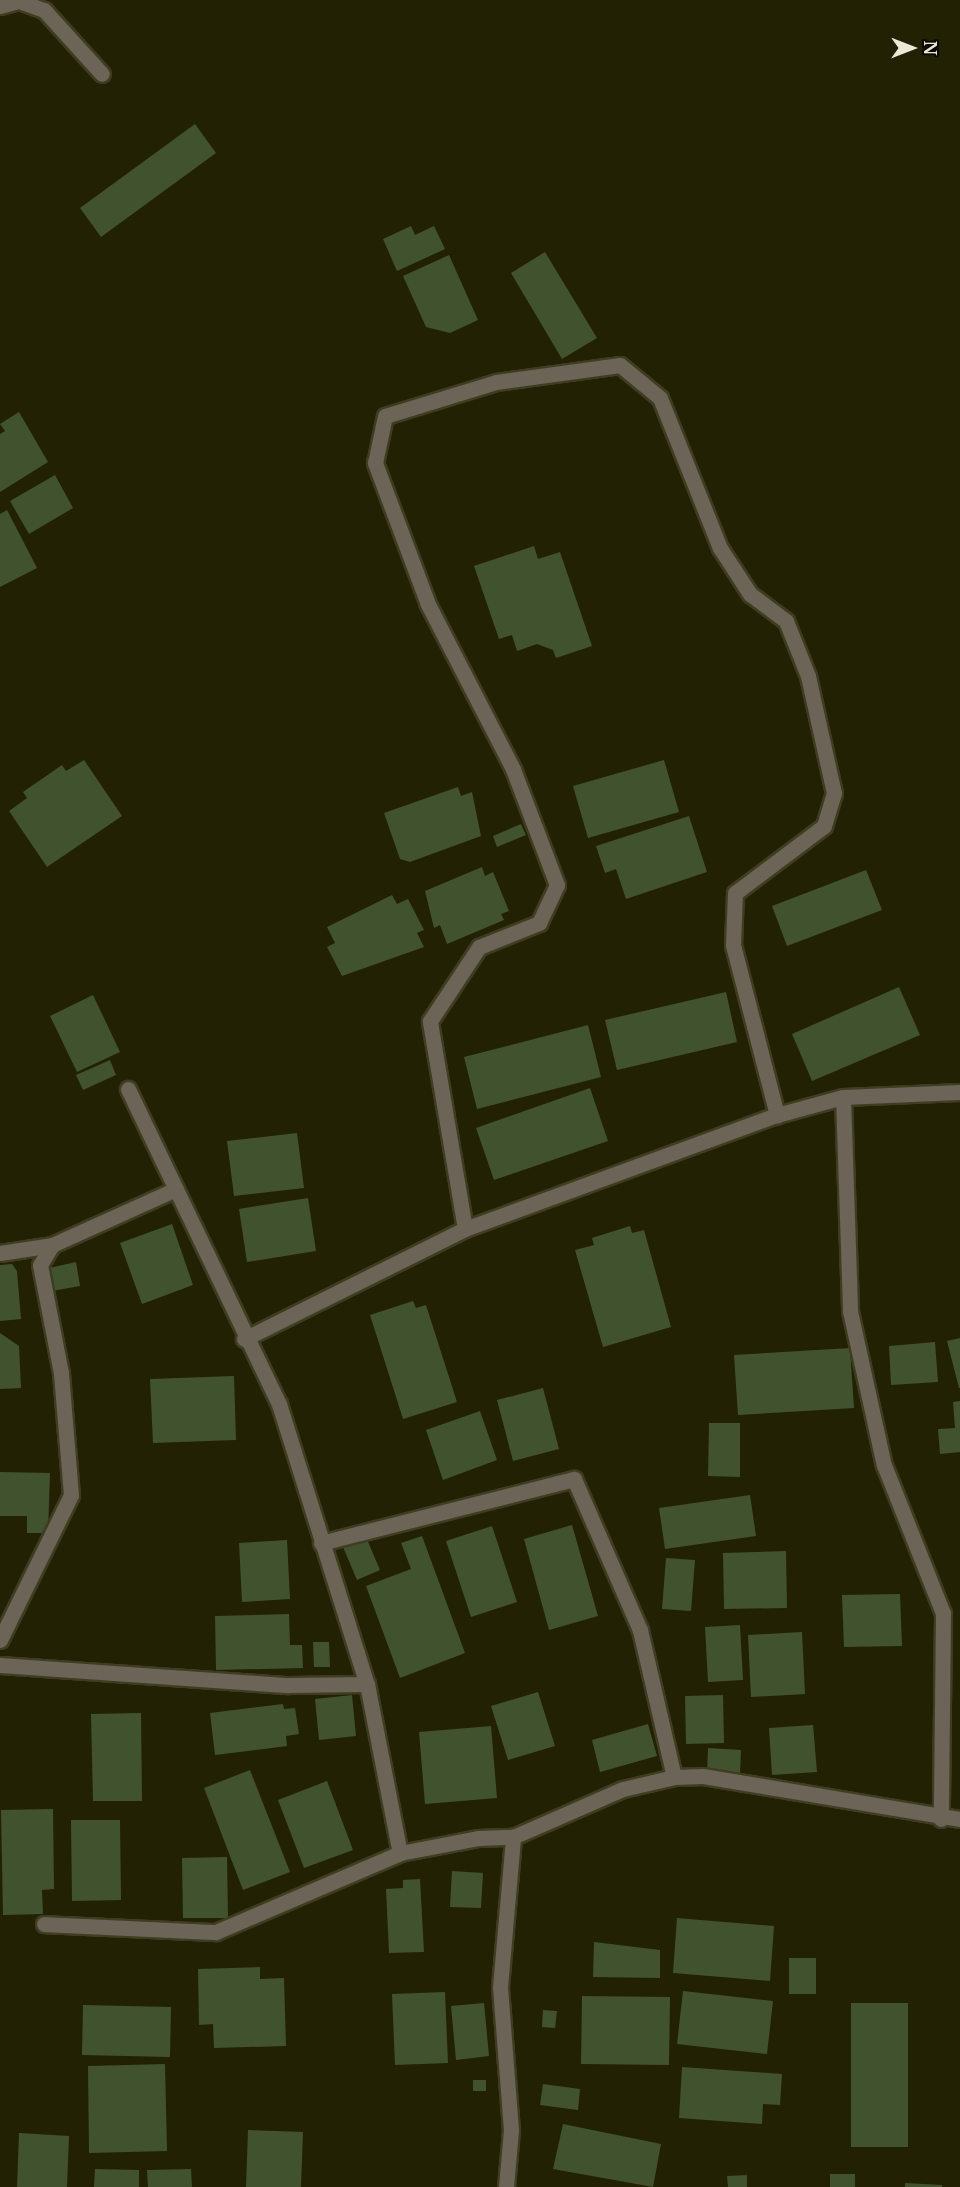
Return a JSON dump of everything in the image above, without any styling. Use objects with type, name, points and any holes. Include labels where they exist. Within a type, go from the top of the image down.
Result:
[{"type":"street","points":[[0,6],[19,1],[44,10],[102,74]]},
{"type":"street","points":[[465,1229],[430,1021],[479,947],[539,923],[557,885],[513,769],[428,604],[375,464],[385,416],[496,382],[620,365],[660,398],[720,548],[750,594],[786,621],[808,676],[834,793],[824,826],[735,892],[733,945],[777,1115]]},
{"type":"street","points":[[128,1089],[244,1339],[279,1404],[367,1684],[400,1853]]},
{"type":"street","points":[[244,1339],[465,1229],[777,1115],[843,1097],[960,1092]]},
{"type":"street","points":[[843,1097],[850,1311],[884,1465],[943,1613],[941,1819]]},
{"type":"street","points":[[0,1253],[52,1245],[176,1189]]},
{"type":"street","points":[[0,1640],[71,1495],[61,1373],[40,1265],[52,1245]]},
{"type":"street","points":[[321,1543],[574,1479],[640,1630],[674,1777]]},
{"type":"street","points":[[0,1665],[288,1685],[367,1684]]},
{"type":"street","points":[[44,1924],[216,1932],[400,1853],[478,1838],[513,1837],[623,1789],[674,1777],[703,1776],[941,1819],[960,1819]]},
{"type":"street","points":[[506,2187],[511,2130],[500,1987],[513,1837]]},
{"type":"building","points":[[195,124],[216,153],[101,237],[80,208]]},
{"type":"building","points":[[411,226],[415,235],[434,226],[445,249],[397,271],[383,239]]},
{"type":"building","points":[[545,252],[597,338],[562,359],[511,273]]},
{"type":"building","points":[[449,255],[478,320],[450,333],[426,327],[403,276]]},
{"type":"building","points":[[19,412],[48,462],[0,492],[0,434],[5,431],[0,424]]},
{"type":"building","points":[[55,475],[73,508],[29,534],[10,501]]},
{"type":"building","points":[[7,510],[37,568],[0,587],[0,514]]},
{"type":"building","points":[[534,546],[538,559],[560,552],[592,646],[556,658],[553,650],[537,644],[517,651],[512,635],[499,639],[474,566]]},
{"type":"building","points":[[84,760],[122,816],[47,867],[9,811],[27,798],[23,792],[62,765],[66,771]]},
{"type":"building","points":[[664,760],[679,812],[588,838],[573,786]]},
{"type":"building","points":[[458,787],[461,796],[472,792],[481,836],[410,862],[400,859],[384,813]]},
{"type":"building","points":[[689,816],[707,872],[626,899],[616,869],[605,873],[596,846]]},
{"type":"building","points":[[521,824],[526,835],[497,847],[493,836]]},
{"type":"building","points":[[482,867],[485,876],[493,872],[509,911],[501,914],[504,920],[447,944],[440,925],[434,928],[425,891]]},
{"type":"building","points":[[866,870],[882,910],[787,946],[772,906]]},
{"type":"building","points":[[392,895],[397,904],[408,899],[424,930],[417,933],[424,947],[342,976],[327,947],[335,943],[327,927]]},
{"type":"building","points":[[899,987],[920,1035],[812,1081],[792,1034]]},
{"type":"building","points":[[726,992],[737,1042],[617,1070],[605,1020]]},
{"type":"building","points":[[93,995],[120,1052],[77,1072],[50,1016]]},
{"type":"building","points":[[588,1025],[601,1077],[477,1109],[464,1057]]},
{"type":"building","points":[[110,1060],[116,1075],[83,1090],[76,1075]]},
{"type":"building","points":[[590,1088],[608,1141],[494,1180],[476,1128]]},
{"type":"building","points":[[297,1133],[304,1188],[234,1196],[227,1141]]},
{"type":"building","points":[[308,1198],[316,1251],[247,1262],[239,1209]]},
{"type":"building","points":[[172,1224],[193,1285],[142,1304],[120,1243]]},
{"type":"building","points":[[630,1226],[632,1233],[644,1230],[671,1327],[603,1347],[575,1250],[594,1245],[592,1238]]},
{"type":"building","points":[[76,1262],[80,1286],[52,1291],[49,1268]]},
{"type":"building","points":[[12,1264],[17,1271],[21,1319],[0,1321],[0,1265]]},
{"type":"building","points":[[413,1301],[416,1308],[426,1305],[457,1402],[403,1419],[370,1315]]},
{"type":"building","points":[[0,1333],[19,1346],[21,1388],[0,1389]]},
{"type":"building","points":[[960,1338],[960,1388],[959,1388],[947,1341]]},
{"type":"building","points":[[935,1342],[938,1382],[891,1385],[889,1346]]},
{"type":"building","points":[[850,1348],[854,1408],[738,1415],[734,1355]]},
{"type":"building","points":[[234,1376],[236,1440],[153,1443],[150,1379]]},
{"type":"building","points":[[543,1388],[559,1449],[513,1461],[497,1400]]},
{"type":"building","points":[[960,1401],[960,1452],[940,1454],[938,1429],[955,1428],[953,1402]]},
{"type":"building","points":[[480,1411],[497,1460],[443,1480],[426,1430]]},
{"type":"building","points":[[709,1423],[740,1423],[740,1477],[708,1476]]},
{"type":"building","points":[[0,1472],[50,1473],[48,1533],[27,1533],[27,1516],[0,1516]]},
{"type":"building","points":[[750,1495],[756,1536],[665,1549],[659,1508]]},
{"type":"building","points":[[572,1525],[598,1616],[549,1630],[524,1539]]},
{"type":"building","points":[[492,1526],[517,1602],[471,1617],[446,1541]]},
{"type":"building","points":[[422,1536],[465,1653],[400,1678],[366,1586],[411,1569],[401,1543]]},
{"type":"building","points":[[366,1537],[380,1570],[357,1580],[343,1547]]},
{"type":"building","points":[[287,1540],[290,1599],[242,1602],[239,1543]]},
{"type":"building","points":[[786,1551],[787,1608],[724,1609],[723,1553]]},
{"type":"building","points":[[666,1558],[695,1560],[691,1611],[662,1609]]},
{"type":"building","points":[[900,1594],[902,1646],[844,1647],[842,1595]]},
{"type":"building","points":[[289,1614],[290,1645],[302,1645],[303,1668],[216,1670],[215,1616]]},
{"type":"building","points":[[740,1625],[743,1680],[708,1682],[705,1627]]},
{"type":"building","points":[[802,1632],[805,1694],[751,1697],[748,1635]]},
{"type":"building","points":[[313,1642],[329,1642],[330,1667],[314,1667]]},
{"type":"building","points":[[538,1692],[555,1746],[508,1760],[491,1706]]},
{"type":"building","points":[[352,1695],[356,1736],[319,1740],[315,1699]]},
{"type":"building","points":[[723,1695],[724,1743],[686,1744],[685,1696]]},
{"type":"building","points":[[283,1704],[284,1709],[295,1708],[299,1734],[286,1736],[287,1746],[215,1755],[210,1713]]},
{"type":"building","points":[[141,1713],[142,1801],[93,1801],[91,1714]]},
{"type":"building","points":[[648,1724],[657,1756],[600,1772],[592,1740]]},
{"type":"building","points":[[813,1725],[817,1772],[772,1775],[769,1728]]},
{"type":"building","points":[[491,1726],[497,1798],[425,1804],[419,1732]]},
{"type":"building","points":[[708,1748],[741,1750],[740,1774],[707,1774]]},
{"type":"building","points":[[250,1770],[290,1872],[243,1890],[204,1788]]},
{"type":"building","points":[[327,1781],[353,1850],[304,1868],[278,1800]]},
{"type":"building","points":[[53,1809],[54,1889],[42,1890],[43,1914],[3,1915],[1,1810]]},
{"type":"building","points":[[71,1820],[120,1820],[121,1900],[72,1901]]},
{"type":"building","points":[[227,1857],[228,1918],[183,1918],[182,1858]]},
{"type":"building","points":[[452,1871],[483,1873],[481,1908],[450,1907]]},
{"type":"building","points":[[420,1879],[424,1952],[389,1953],[386,1889],[403,1888],[403,1880]]},
{"type":"building","points":[[677,1918],[774,1926],[770,1981],[673,1973]]},
{"type":"building","points":[[594,1942],[660,1950],[660,1978],[593,1977]]},
{"type":"building","points":[[789,1958],[816,1958],[816,1994],[789,1994]]},
{"type":"building","points":[[260,1967],[260,1979],[284,1978],[286,2046],[214,2048],[213,2024],[199,2025],[198,1969]]},
{"type":"building","points":[[683,1991],[773,2001],[767,2054],[677,2044]]},
{"type":"building","points":[[445,1992],[448,2063],[395,2065],[392,1994]]},
{"type":"building","points":[[582,1996],[670,1997],[669,2065],[581,2064]]},
{"type":"building","points":[[484,2003],[489,2056],[456,2060],[451,2006]]},
{"type":"building","points":[[851,2003],[908,2003],[908,2147],[851,2147]]},
{"type":"building","points":[[83,2005],[171,2007],[170,2057],[82,2055]]},
{"type":"building","points":[[543,2010],[557,2011],[555,2028],[542,2027]]},
{"type":"building","points":[[165,2064],[167,2151],[89,2153],[88,2066]]},
{"type":"building","points":[[682,2067],[782,2074],[780,2105],[763,2104],[762,2124],[679,2118]]},
{"type":"building","points":[[473,2080],[486,2080],[486,2091],[473,2091]]},
{"type":"building","points":[[543,2084],[580,2089],[578,2110],[540,2105]]},
{"type":"building","points":[[563,2124],[661,2144],[653,2187],[553,2169]]},
{"type":"building","points":[[248,2130],[303,2132],[301,2187],[246,2187]]},
{"type":"building","points":[[19,2133],[69,2136],[67,2187],[17,2187]]},
{"type":"building","points":[[95,2169],[139,2170],[139,2187],[94,2187]]},
{"type":"building","points":[[191,2169],[192,2187],[148,2187],[147,2170]]},
{"type":"building","points":[[830,2174],[855,2174],[855,2187],[830,2187]]},
{"type":"building","points":[[747,2175],[747,2187],[728,2187],[727,2176]]},
{"type":"building","points":[[905,2183],[942,2185],[942,2187],[905,2187]]}]
